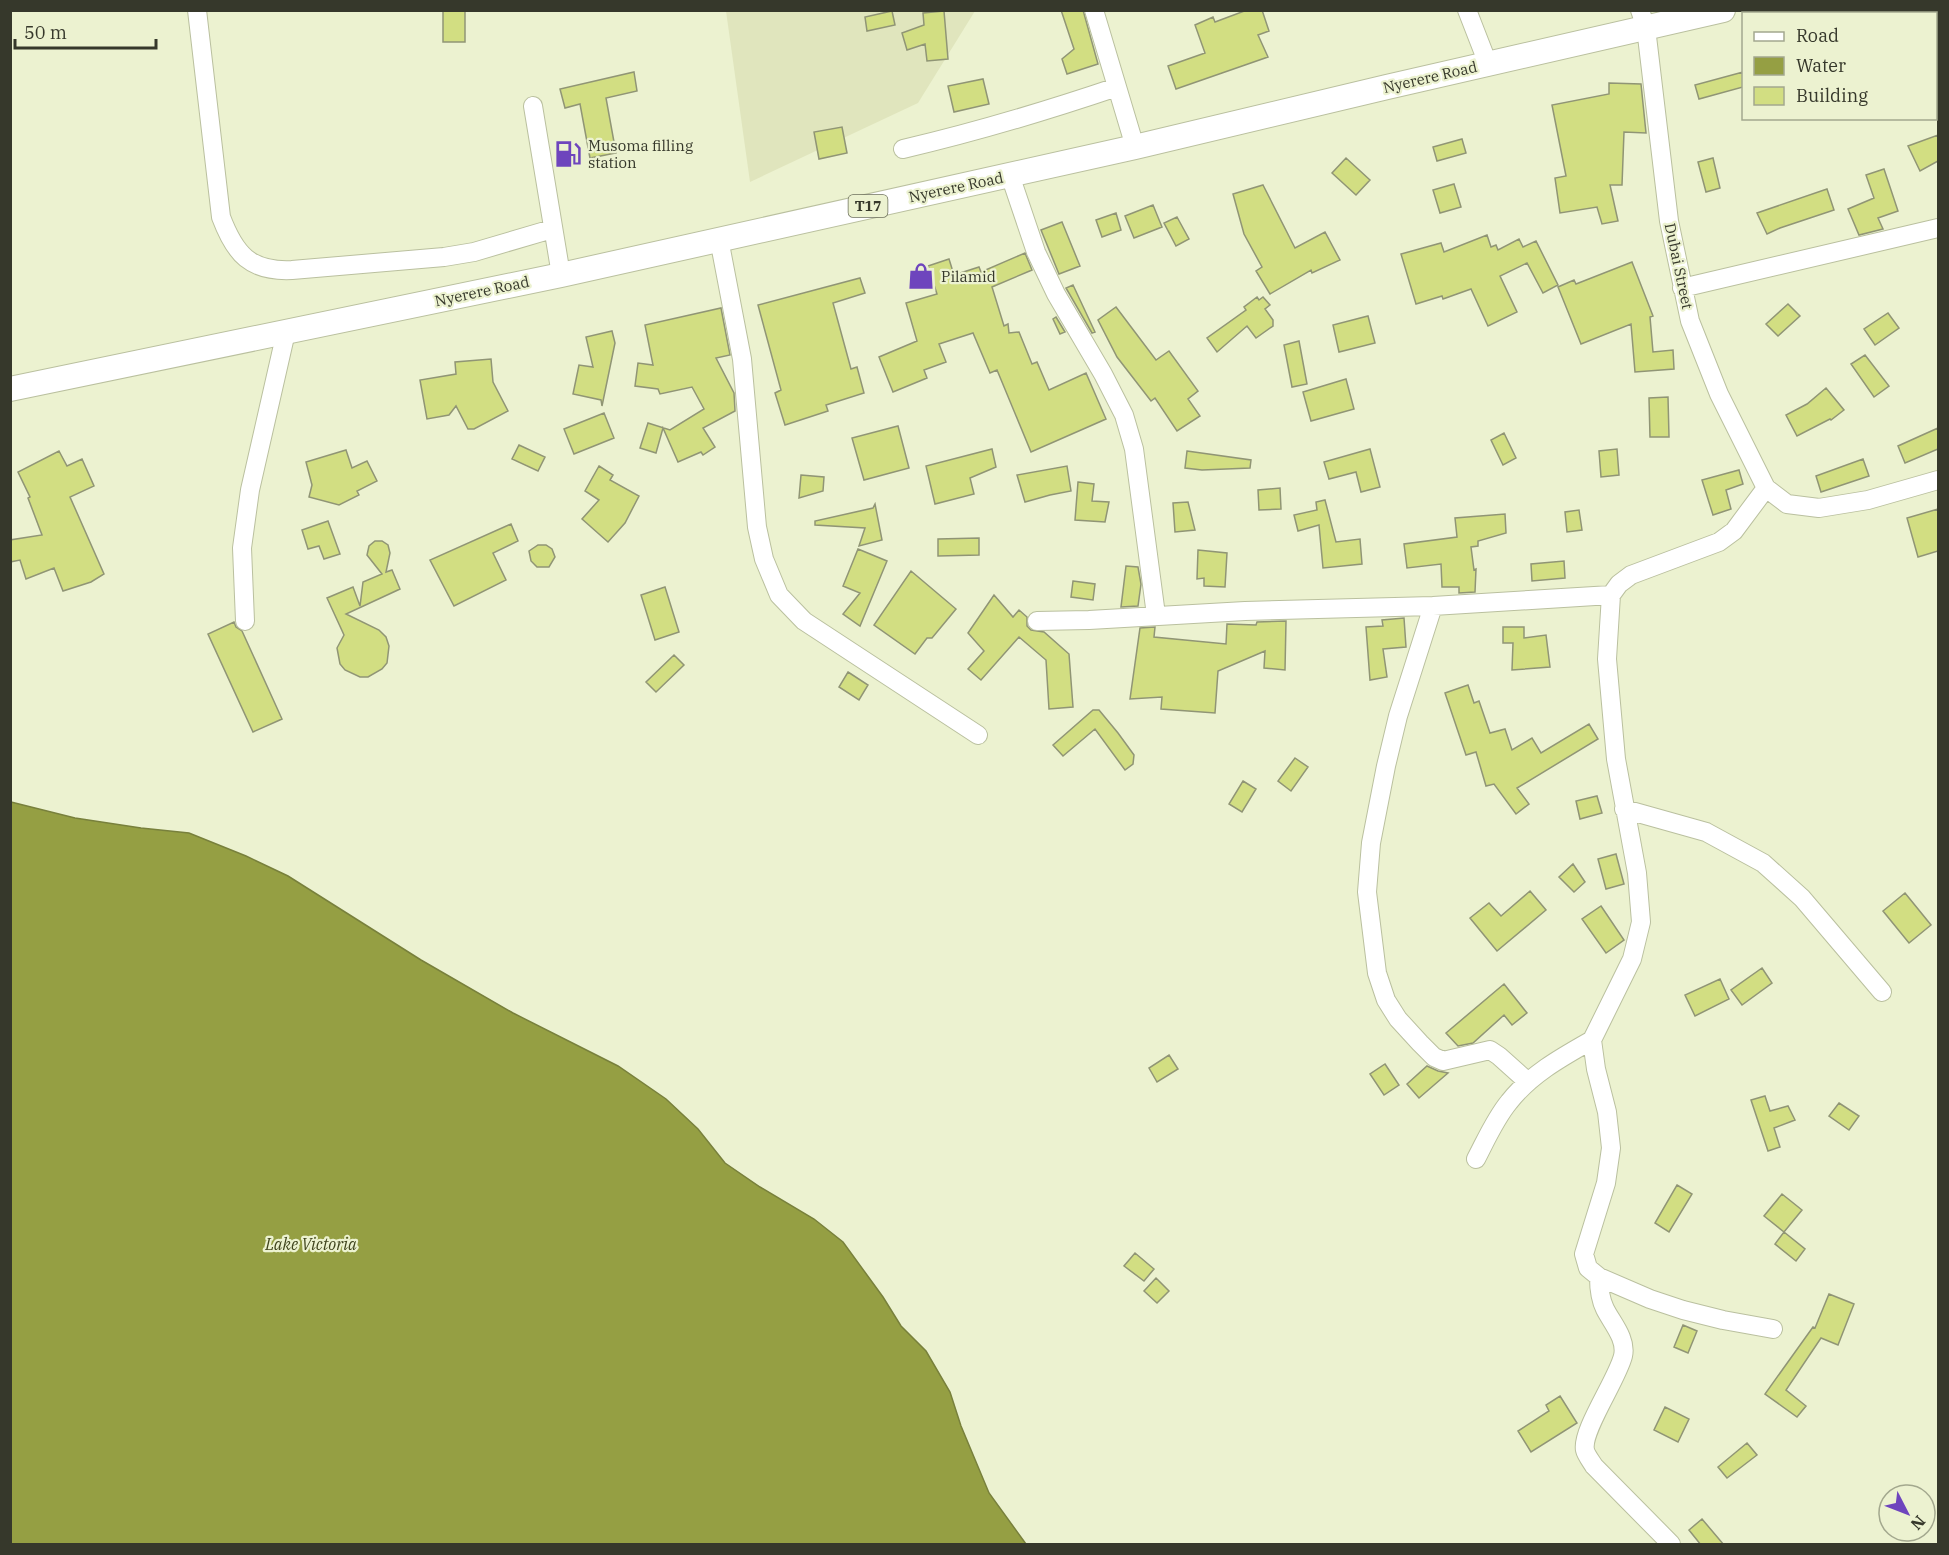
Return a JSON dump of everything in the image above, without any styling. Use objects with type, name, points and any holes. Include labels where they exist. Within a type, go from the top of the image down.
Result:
[{"type":"main road","name":"Nyerere Road","points":[[10,389],[561,274],[1135,147],[1488,64],[1643,19],[1723,10]]},
{"type":"street","points":[[197,10],[221,217],[229,238],[237,249],[258,267],[275,271],[423,260],[474,252],[552,229]]},
{"type":"street","points":[[1095,10],[1135,147]]},
{"type":"street","points":[[1467,10],[1488,64]]},
{"type":"street","name":"Dubai Street","points":[[1643,19],[1669,221],[1690,321],[1719,394],[1766,488]]},
{"type":"street","points":[[903,149],[995,126],[1117,87]]},
{"type":"street","points":[[533,106],[561,274]]},
{"type":"street","points":[[1010,175],[1036,252],[1056,294],[1124,415],[1134,449],[1156,615]]},
{"type":"street","points":[[1682,288],[1938,228]]},
{"type":"street","points":[[719,239],[742,359],[757,527],[764,559],[779,595],[813,628],[978,735]]},
{"type":"street","points":[[245,621],[242,548],[250,490],[286,332]]},
{"type":"street","points":[[1773,1329],[1683,1310],[1650,1299],[1599,1277],[1588,1268],[1584,1254],[1606,1183],[1611,1148],[1607,1112],[1596,1069],[1592,1040],[1632,959],[1641,922],[1637,873],[1624,809],[1610,709],[1607,659],[1611,595],[1619,584],[1631,575],[1719,542],[1734,531],[1766,488],[1787,504],[1819,508],[1868,500],[1938,480]]},
{"type":"street","points":[[1037,621],[1267,610],[1433,606],[1611,595]]},
{"type":"street","points":[[1433,606],[1398,716],[1371,843],[1367,892],[1377,974],[1386,1000],[1398,1019],[1434,1057],[1443,1062],[1490,1050],[1528,1082]]},
{"type":"street","points":[[1624,809],[1706,832],[1763,863],[1802,898],[1882,992]]},
{"type":"street","points":[[1476,1159],[1509,1102],[1528,1082],[1560,1058],[1592,1040]]},
{"type":"street","points":[[1599,1277],[1600,1295],[1604,1308],[1620,1337],[1624,1353],[1617,1372],[1584,1437],[1585,1451],[1594,1466],[1671,1545]]},
{"type":"shaded area","points":[[726,11],[975,11],[918,103],[750,182]]},
{"type":"water","name":"Lake Victoria","points":[[11,802],[75,818],[189,833],[246,856],[288,876],[421,960],[513,1013],[618,1066],[666,1099],[698,1129],[725,1163],[814,1219],[843,1242],[901,1326],[926,1351],[950,1392],[961,1426],[989,1493],[1026,1544],[11,1544]]},
{"type":"building","points":[[443,10],[465,10],[465,42],[443,42]]},
{"type":"building","points":[[1061,10],[1083,10],[1098,64],[1067,74],[1062,59],[1074,49]]},
{"type":"building","points":[[1247,10],[1262,10],[1269,31],[1258,35],[1268,57],[1176,89],[1168,66],[1205,53],[1195,25],[1213,17],[1215,22]]},
{"type":"building","points":[[892,11],[895,25],[867,31],[865,17]]},
{"type":"building","points":[[944,11],[948,59],[927,61],[925,44],[907,50],[902,33],[924,25],[923,13]]},
{"type":"building","points":[[634,72],[637,91],[606,98],[616,153],[590,158],[580,104],[565,108],[560,89]]},
{"type":"building","points":[[1742,72],[1742,87],[1699,99],[1695,85]]},
{"type":"building","points":[[983,79],[989,104],[954,112],[948,86]]},
{"type":"building","points":[[1609,83],[1641,84],[1646,133],[1624,132],[1622,185],[1610,185],[1618,221],[1602,224],[1597,207],[1560,213],[1555,178],[1566,176],[1552,105],[1609,94]]},
{"type":"building","points":[[842,127],[847,153],[819,159],[814,132]]},
{"type":"building","points":[[1938,135],[1938,161],[1920,171],[1908,146]]},
{"type":"building","points":[[1462,139],[1466,153],[1437,161],[1433,147]]},
{"type":"building","points":[[1346,158],[1370,180],[1356,195],[1332,173]]},
{"type":"building","points":[[1713,158],[1720,188],[1706,192],[1698,162]]},
{"type":"building","points":[[1884,169],[1898,211],[1878,218],[1883,229],[1859,235],[1848,209],[1874,198],[1866,175]]},
{"type":"building","points":[[1454,184],[1461,207],[1440,213],[1433,190]]},
{"type":"building","points":[[1263,185],[1295,248],[1325,232],[1340,260],[1312,273],[1311,270],[1270,294],[1256,271],[1262,267],[1244,234],[1233,194]]},
{"type":"building","points":[[1827,189],[1834,210],[1767,234],[1757,213]]},
{"type":"building","points":[[1153,205],[1162,227],[1134,238],[1125,216]]},
{"type":"building","points":[[1116,213],[1121,230],[1102,237],[1096,220]]},
{"type":"building","points":[[1177,217],[1189,239],[1176,246],[1164,223]]},
{"type":"building","points":[[1062,222],[1080,266],[1059,274],[1041,230]]},
{"type":"building","points":[[1487,235],[1491,247],[1496,245],[1498,250],[1519,239],[1523,247],[1536,241],[1558,285],[1543,293],[1527,263],[1500,276],[1517,312],[1488,326],[1471,289],[1443,299],[1442,296],[1416,304],[1401,254],[1441,243],[1444,252]]},
{"type":"building","points":[[1025,253],[1032,270],[992,287],[1004,326],[1008,324],[1009,333],[1019,332],[1032,364],[1037,362],[1049,390],[1086,373],[1106,419],[1031,452],[997,370],[990,373],[973,333],[939,344],[946,362],[924,370],[927,378],[893,392],[879,357],[917,341],[906,303],[937,294],[928,266],[949,259],[954,275],[979,267],[981,272]]},
{"type":"building","points":[[1632,262],[1653,316],[1650,317],[1653,352],[1673,350],[1674,369],[1635,372],[1631,324],[1581,344],[1558,287],[1574,280],[1576,284]]},
{"type":"building","points":[[860,278],[865,293],[833,303],[851,369],[857,367],[864,393],[826,405],[828,411],[785,425],[775,393],[781,390],[758,305]]},
{"type":"building","points":[[1073,285],[1095,332],[1092,333],[1066,288]]},
{"type":"building","points":[[1257,297],[1259,300],[1263,297],[1270,305],[1265,309],[1273,320],[1273,326],[1256,338],[1247,326],[1217,352],[1207,338],[1246,310],[1244,307]]},
{"type":"building","points":[[1788,304],[1800,316],[1778,336],[1766,324]]},
{"type":"building","points":[[1116,307],[1156,360],[1169,351],[1198,391],[1188,399],[1200,416],[1177,431],[1155,398],[1151,401],[1117,357],[1098,320]]},
{"type":"building","points":[[721,308],[730,355],[716,358],[734,393],[735,411],[703,428],[715,447],[703,455],[701,452],[678,462],[663,428],[656,453],[640,448],[648,423],[670,430],[704,409],[692,387],[660,394],[658,389],[635,386],[638,363],[653,365],[645,325]]},
{"type":"building","points":[[1888,313],[1899,328],[1875,345],[1864,329]]},
{"type":"building","points":[[1368,316],[1375,343],[1339,352],[1333,325]]},
{"type":"building","points":[[1056,317],[1065,332],[1060,334],[1053,319]]},
{"type":"building","points":[[612,331],[615,343],[602,406],[601,400],[573,394],[579,365],[593,367],[586,337]]},
{"type":"building","points":[[1299,341],[1307,384],[1292,387],[1284,345]]},
{"type":"building","points":[[1865,355],[1889,386],[1874,397],[1851,364]]},
{"type":"building","points":[[491,359],[493,382],[508,411],[474,429],[468,429],[456,406],[449,415],[427,419],[420,380],[456,374],[455,362]]},
{"type":"building","points":[[1346,379],[1354,409],[1311,421],[1303,392]]},
{"type":"building","points":[[1826,388],[1844,410],[1831,420],[1797,436],[1786,415],[1807,404]]},
{"type":"building","points":[[1668,397],[1669,437],[1650,437],[1649,398]]},
{"type":"building","points":[[604,413],[614,438],[574,454],[564,429]]},
{"type":"building","points":[[898,426],[909,468],[864,480],[852,438]]},
{"type":"building","points":[[1938,428],[1938,449],[1905,463],[1898,446]]},
{"type":"building","points":[[1504,433],[1516,458],[1503,465],[1491,440]]},
{"type":"building","points":[[519,445],[545,457],[538,471],[512,459]]},
{"type":"building","points":[[992,449],[996,467],[970,478],[974,494],[935,504],[926,466]]},
{"type":"building","points":[[1370,449],[1380,487],[1361,492],[1356,472],[1329,479],[1324,462]]},
{"type":"building","points":[[1617,449],[1619,475],[1601,477],[1599,451]]},
{"type":"building","points":[[346,450],[352,468],[367,461],[377,481],[357,491],[359,495],[339,505],[309,497],[312,485],[306,462]]},
{"type":"building","points":[[59,451],[67,466],[82,459],[94,486],[70,497],[104,574],[91,582],[63,591],[54,568],[26,579],[20,560],[10,562],[10,540],[42,535],[28,498],[30,497],[18,472]]},
{"type":"building","points":[[1187,451],[1251,460],[1250,468],[1202,470],[1185,468]]},
{"type":"building","points":[[1863,459],[1869,476],[1821,492],[1816,476]]},
{"type":"building","points":[[599,466],[613,475],[610,480],[639,496],[625,523],[608,542],[582,519],[599,500],[585,491]]},
{"type":"building","points":[[1067,466],[1071,491],[1025,502],[1017,475]]},
{"type":"building","points":[[1739,470],[1743,484],[1726,490],[1731,509],[1713,515],[1702,480]]},
{"type":"building","points":[[801,475],[824,477],[823,491],[799,498]]},
{"type":"building","points":[[1078,482],[1094,484],[1092,501],[1109,502],[1105,522],[1075,520]]},
{"type":"building","points":[[1280,488],[1281,509],[1259,510],[1258,490]]},
{"type":"building","points":[[1325,500],[1336,542],[1360,539],[1362,564],[1323,568],[1319,525],[1298,531],[1294,515],[1317,510],[1316,502]]},
{"type":"building","points":[[1188,502],[1195,530],[1175,532],[1173,503]]},
{"type":"building","points":[[875,504],[882,540],[859,546],[865,528],[815,525],[815,521],[873,508]]},
{"type":"building","points":[[1938,509],[1938,551],[1918,557],[1907,518]]},
{"type":"building","points":[[1579,510],[1582,530],[1567,532],[1565,512]]},
{"type":"building","points":[[1505,514],[1506,533],[1478,541],[1478,546],[1471,547],[1474,570],[1476,569],[1475,592],[1459,593],[1459,587],[1442,587],[1441,564],[1407,568],[1404,544],[1457,537],[1455,518]]},
{"type":"building","points":[[328,521],[340,554],[324,559],[319,546],[308,549],[302,530]]},
{"type":"building","points":[[511,524],[518,541],[493,553],[506,580],[454,606],[430,560]]},
{"type":"building","points":[[979,538],[979,555],[938,556],[938,539]]},
{"type":"building","points":[[375,541],[382,541],[388,545],[390,553],[386,572],[392,570],[400,589],[346,614],[379,630],[386,637],[389,646],[387,663],[382,669],[368,677],[360,677],[345,670],[340,664],[337,648],[344,635],[327,598],[353,587],[360,606],[363,582],[382,574],[367,555],[369,546]]},
{"type":"building","points":[[538,545],[546,545],[552,549],[555,557],[549,567],[537,567],[531,561],[529,551]]},
{"type":"building","points":[[858,549],[887,561],[860,626],[843,614],[860,593],[843,586]]},
{"type":"building","points":[[1198,550],[1227,553],[1225,587],[1204,586],[1204,578],[1197,579]]},
{"type":"building","points":[[1564,561],[1565,578],[1532,581],[1531,564]]},
{"type":"building","points":[[1126,566],[1138,567],[1141,584],[1138,606],[1121,607]]},
{"type":"building","points":[[911,571],[956,609],[932,638],[927,638],[915,654],[874,625]]},
{"type":"building","points":[[1073,581],[1095,584],[1093,600],[1071,597]]},
{"type":"building","points":[[665,587],[679,632],[655,640],[641,595]]},
{"type":"building","points":[[994,595],[1013,617],[1019,610],[1027,617],[1027,626],[1031,630],[1044,632],[1069,654],[1073,707],[1049,709],[1046,660],[1019,637],[981,680],[968,669],[984,651],[968,633]]},
{"type":"building","points":[[1404,618],[1406,647],[1383,649],[1387,677],[1370,680],[1366,627],[1383,626],[1382,620]]},
{"type":"building","points":[[1286,621],[1285,670],[1264,668],[1265,651],[1218,671],[1215,713],[1161,709],[1162,697],[1130,699],[1140,628],[1155,627],[1154,637],[1226,644],[1227,624],[1256,625],[1257,622]]},
{"type":"building","points":[[234,622],[236,627],[242,631],[282,719],[253,732],[208,634]]},
{"type":"building","points":[[1503,627],[1524,627],[1524,638],[1546,635],[1550,667],[1512,670],[1513,643],[1503,643]]},
{"type":"building","points":[[674,655],[684,665],[656,692],[646,682]]},
{"type":"building","points":[[848,672],[868,685],[859,700],[839,687]]},
{"type":"building","points":[[1468,685],[1474,703],[1479,701],[1490,733],[1505,729],[1512,750],[1532,738],[1541,753],[1589,724],[1598,739],[1517,788],[1529,804],[1516,814],[1494,784],[1486,786],[1476,752],[1466,755],[1445,693]]},
{"type":"building","points":[[1093,710],[1099,710],[1134,755],[1133,764],[1125,770],[1095,729],[1063,756],[1053,745]]},
{"type":"building","points":[[1295,758],[1308,767],[1291,791],[1278,781]]},
{"type":"building","points":[[1243,781],[1256,789],[1242,812],[1229,804]]},
{"type":"building","points":[[1597,796],[1602,813],[1580,819],[1576,801]]},
{"type":"building","points":[[1616,854],[1624,884],[1606,889],[1598,859]]},
{"type":"building","points":[[1573,864],[1585,882],[1574,892],[1559,877]]},
{"type":"building","points":[[1530,891],[1546,910],[1497,951],[1470,918],[1489,903],[1501,916]]},
{"type":"building","points":[[1905,893],[1931,925],[1909,943],[1883,911]]},
{"type":"building","points":[[1601,906],[1624,940],[1606,953],[1582,919]]},
{"type":"building","points":[[1762,968],[1772,983],[1742,1005],[1731,990]]},
{"type":"building","points":[[1720,979],[1729,999],[1695,1016],[1685,995]]},
{"type":"building","points":[[1504,984],[1527,1013],[1512,1025],[1504,1015],[1473,1043],[1458,1046],[1446,1033]]},
{"type":"building","points":[[1169,1055],[1178,1069],[1157,1082],[1149,1068]]},
{"type":"building","points":[[1385,1064],[1399,1085],[1384,1095],[1370,1074]]},
{"type":"building","points":[[1427,1066],[1448,1073],[1419,1098],[1407,1084]]},
{"type":"building","points":[[1765,1096],[1770,1111],[1788,1106],[1795,1120],[1774,1128],[1780,1147],[1768,1151],[1751,1100]]},
{"type":"building","points":[[1839,1103],[1859,1116],[1849,1130],[1829,1116]]},
{"type":"building","points":[[1677,1185],[1692,1194],[1669,1232],[1655,1223]]},
{"type":"building","points":[[1782,1194],[1802,1210],[1784,1232],[1764,1216]]},
{"type":"building","points":[[1784,1232],[1805,1249],[1796,1261],[1775,1244]]},
{"type":"building","points":[[1135,1253],[1154,1269],[1144,1281],[1124,1266]]},
{"type":"building","points":[[1156,1278],[1169,1291],[1157,1303],[1144,1291]]},
{"type":"building","points":[[1829,1294],[1854,1304],[1838,1345],[1821,1338],[1786,1390],[1806,1406],[1797,1417],[1765,1394],[1813,1327],[1815,1328]]},
{"type":"building","points":[[1683,1325],[1697,1331],[1688,1353],[1674,1347]]},
{"type":"building","points":[[1560,1396],[1577,1423],[1531,1452],[1518,1431],[1549,1411],[1546,1405]]},
{"type":"building","points":[[1665,1407],[1689,1419],[1678,1442],[1654,1430]]},
{"type":"building","points":[[1747,1443],[1757,1455],[1727,1478],[1718,1467]]},
{"type":"building","points":[[1702,1519],[1724,1545],[1701,1545],[1689,1530]]},
{"type":"place","name":"Musoma filling station","points":[[568,154]]},
{"type":"place","name":"Pilamid","points":[[921,276]]}]
